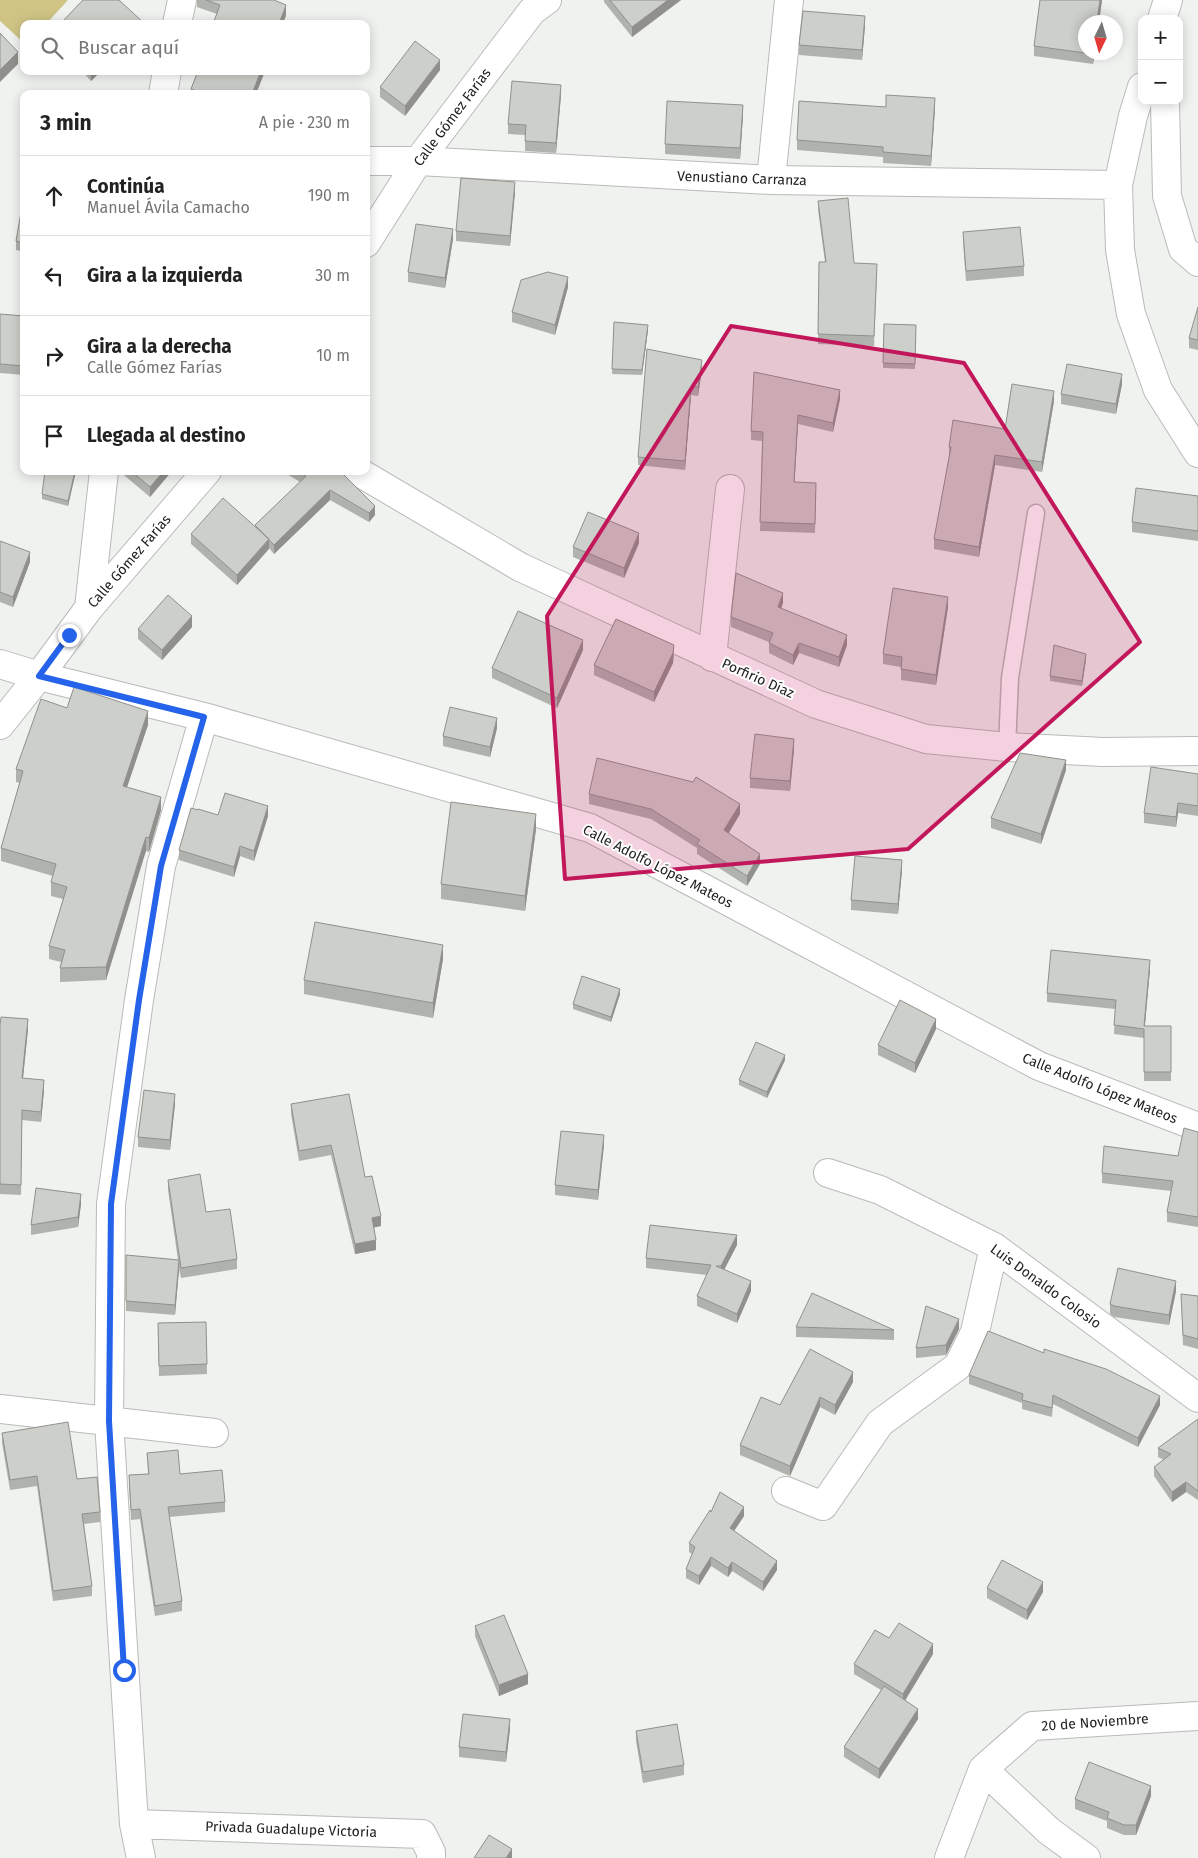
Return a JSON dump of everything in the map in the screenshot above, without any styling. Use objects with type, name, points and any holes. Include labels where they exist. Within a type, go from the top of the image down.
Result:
[{"type":"street","points":[[178,20],[182,0]]},
{"type":"street","name":"Calle Gómez Farías","points":[[370,237],[418,161],[532,10],[547,0]]},
{"type":"street","points":[[771,180],[788,0]]},
{"type":"street","points":[[164,90],[166,75]]},
{"type":"street","points":[[1138,100],[1118,185],[1120,250],[1131,314],[1158,390],[1198,453]]},
{"type":"street","points":[[1165,105],[1167,196],[1183,249],[1198,262]]},
{"type":"street","name":"Venustiano Carranza","points":[[370,161],[418,161],[771,180],[1118,185]]},
{"type":"street","points":[[89,608],[104,475]]},
{"type":"street","name":"Calle Gómez Farías","points":[[0,725],[89,608],[204,475]]},
{"type":"street","name":"Porfirio Díaz","points":[[364,475],[520,567],[816,704],[926,739],[1007,747],[1103,752],[1198,751]]},
{"type":"street","points":[[712,657],[730,489]]},
{"type":"street","name":"Calle Adolfo López Mateos","points":[[0,664],[39,676],[204,717],[590,828],[1039,1066],[1198,1127]]},
{"type":"street","points":[[141,1858],[134,1824],[109,1421],[112,1194],[139,1000],[161,866],[204,717]]},
{"type":"street","name":"Luis Donaldo Colosio","points":[[828,1173],[880,1190],[994,1246],[1198,1398]]},
{"type":"street","points":[[786,1490],[822,1506],[880,1423],[958,1366],[975,1332],[994,1246]]},
{"type":"street","points":[[0,1409],[214,1433]]},
{"type":"street","name":"20 de Noviembre","points":[[949,1858],[983,1769],[1032,1726],[1198,1716]]},
{"type":"street","points":[[983,1769],[1049,1831],[1086,1858]]},
{"type":"street","name":"Privada Guadalupe Victoria","points":[[134,1824],[422,1834],[431,1852],[431,1858]]},
{"type":"lane","points":[[1007,747],[1010,678],[1036,513]]},
{"type":"highlighted area","points":[[731,326],[964,363],[1140,642],[908,849],[565,879],[547,616]]},
{"type":"shaded area","points":[[0,0],[68,0],[50,20],[20,20],[20,39],[0,21]]},
{"type":"building","points":[[83,0],[119,0],[141,20],[64,20]]},
{"type":"building","points":[[206,0],[274,0],[286,5],[280,20],[214,20],[220,5]]},
{"type":"building","points":[[610,0],[668,0],[632,27]]},
{"type":"building","points":[[1040,0],[1100,0],[1098,15],[1078,15],[1078,52],[1034,46]]},
{"type":"building","points":[[803,11],[865,16],[862,50],[799,45]]},
{"type":"building","points":[[0,33],[18,52],[0,70]]},
{"type":"building","points":[[415,41],[440,60],[405,106],[380,87]]},
{"type":"building","points":[[196,75],[259,75],[254,90],[191,89]]},
{"type":"building","points":[[512,81],[561,85],[556,143],[525,141],[526,125],[508,124]]},
{"type":"building","points":[[886,95],[935,98],[931,156],[883,152],[883,147],[797,140],[799,101],[886,107]]},
{"type":"building","points":[[667,101],[743,105],[740,148],[665,144]]},
{"type":"building","points":[[461,178],[515,182],[510,236],[456,231]]},
{"type":"building","points":[[848,198],[854,263],[877,264],[874,336],[818,334],[819,262],[826,262],[818,201]]},
{"type":"building","points":[[20,218],[20,242],[16,241]]},
{"type":"building","points":[[416,224],[453,229],[445,278],[408,272]]},
{"type":"building","points":[[1020,227],[1024,266],[966,271],[963,232]]},
{"type":"building","points":[[548,272],[568,277],[555,325],[512,312],[521,280]]},
{"type":"building","points":[[1198,307],[1198,340],[1189,338]]},
{"type":"building","points":[[0,314],[20,316],[20,366],[0,364]]},
{"type":"building","points":[[614,322],[648,325],[642,370],[612,369]]},
{"type":"building","points":[[884,324],[916,325],[915,364],[883,363]]},
{"type":"building","points":[[647,349],[702,360],[698,387],[691,387],[685,461],[638,457]]},
{"type":"building","points":[[1067,364],[1122,374],[1116,404],[1061,394]]},
{"type":"building","points":[[754,372],[840,390],[833,423],[798,415],[794,482],[816,483],[815,524],[760,522],[763,432],[751,431]]},
{"type":"building","points":[[1012,384],[1054,391],[1042,462],[995,455],[979,547],[934,539],[951,447],[949,447],[953,420],[1005,429]]},
{"type":"building","points":[[44,475],[74,475],[68,501],[42,494]]},
{"type":"building","points":[[136,475],[160,475],[150,487]]},
{"type":"building","points":[[304,475],[344,475],[375,506],[369,513],[330,490],[274,545],[255,525],[306,476]]},
{"type":"building","points":[[1136,488],[1198,496],[1198,531],[1132,522]]},
{"type":"building","points":[[223,498],[269,539],[237,575],[191,534]]},
{"type":"building","points":[[588,512],[639,533],[624,568],[573,547]]},
{"type":"building","points":[[0,541],[30,552],[13,597],[0,592]]},
{"type":"building","points":[[736,573],[783,593],[778,607],[847,635],[839,657],[799,643],[793,655],[769,643],[773,633],[731,617]]},
{"type":"building","points":[[893,588],[948,597],[936,675],[901,669],[902,657],[883,654]]},
{"type":"building","points":[[168,595],[192,616],[162,650],[138,629]]},
{"type":"building","points":[[518,611],[583,640],[557,698],[492,668]]},
{"type":"building","points":[[616,619],[674,645],[673,653],[654,692],[594,665]]},
{"type":"building","points":[[1054,645],[1086,654],[1082,681],[1050,676]]},
{"type":"building","points":[[74,687],[148,711],[123,786],[161,797],[149,838],[146,837],[143,846],[106,967],[60,968],[65,950],[49,946],[67,887],[51,882],[56,864],[1,848],[23,771],[16,769],[41,699],[67,708]]},
{"type":"building","points":[[450,707],[497,718],[490,747],[443,736]]},
{"type":"building","points":[[755,734],[794,739],[790,781],[750,778]]},
{"type":"building","points":[[1020,753],[1066,760],[1041,834],[991,818]]},
{"type":"building","points":[[597,758],[693,782],[696,777],[740,804],[724,830],[760,854],[747,876],[697,844],[700,840],[651,809],[589,794]]},
{"type":"building","points":[[1151,767],[1198,774],[1198,806],[1178,803],[1176,817],[1144,813]]},
{"type":"building","points":[[225,793],[268,806],[254,851],[240,846],[234,867],[179,850],[191,808],[218,815]]},
{"type":"building","points":[[451,802],[536,814],[525,896],[441,884]]},
{"type":"building","points":[[855,856],[902,860],[898,904],[851,900]]},
{"type":"building","points":[[315,922],[443,945],[433,1003],[304,980]]},
{"type":"building","points":[[1051,950],[1150,960],[1144,1026],[1171,1026],[1171,1072],[1144,1072],[1144,1029],[1114,1025],[1116,1000],[1047,993]]},
{"type":"building","points":[[582,976],[620,989],[611,1017],[573,1004]]},
{"type":"building","points":[[900,1000],[936,1019],[915,1063],[878,1045]]},
{"type":"building","points":[[1,1017],[28,1019],[22,1078],[44,1080],[41,1112],[22,1110],[21,1185],[0,1184]]},
{"type":"building","points":[[756,1042],[785,1055],[767,1092],[739,1080]]},
{"type":"building","points":[[144,1090],[175,1094],[170,1140],[138,1137]]},
{"type":"building","points":[[349,1094],[365,1177],[372,1176],[381,1216],[372,1218],[376,1240],[355,1244],[331,1145],[299,1151],[291,1104]]},
{"type":"building","points":[[1184,1128],[1198,1132],[1198,1217],[1167,1212],[1173,1181],[1102,1173],[1104,1146],[1178,1156]]},
{"type":"building","points":[[561,1131],[604,1135],[598,1190],[555,1185]]},
{"type":"building","points":[[200,1174],[206,1212],[230,1209],[237,1259],[181,1268],[168,1180]]},
{"type":"building","points":[[36,1188],[81,1194],[78,1217],[31,1225]]},
{"type":"building","points":[[650,1225],[737,1235],[721,1266],[716,1266],[751,1281],[737,1314],[697,1296],[711,1265],[646,1258]]},
{"type":"building","points":[[126,1255],[179,1260],[175,1305],[126,1301]]},
{"type":"building","points":[[1118,1268],[1176,1281],[1169,1315],[1110,1304]]},
{"type":"building","points":[[812,1293],[894,1330],[796,1327]]},
{"type":"building","points":[[1181,1294],[1198,1296],[1198,1339],[1183,1335]]},
{"type":"building","points":[[926,1306],[959,1319],[946,1345],[916,1348]]},
{"type":"building","points":[[206,1322],[207,1364],[159,1366],[158,1323]]},
{"type":"building","points":[[988,1331],[1044,1353],[1044,1349],[1106,1369],[1160,1396],[1138,1438],[1053,1395],[1052,1408],[1022,1400],[1023,1394],[969,1375]]},
{"type":"building","points":[[810,1349],[853,1372],[835,1405],[820,1397],[790,1466],[740,1445],[761,1397],[780,1405]]},
{"type":"building","points":[[1198,1419],[1198,1491],[1186,1482],[1172,1492],[1154,1467],[1171,1454],[1158,1448]]},
{"type":"building","points":[[68,1422],[77,1479],[97,1477],[100,1512],[82,1514],[92,1586],[53,1591],[37,1476],[10,1480],[2,1433]]},
{"type":"building","points":[[178,1450],[180,1474],[222,1470],[225,1502],[168,1507],[182,1601],[155,1606],[140,1509],[131,1510],[129,1475],[149,1474],[147,1453]]},
{"type":"building","points":[[720,1492],[744,1507],[730,1528],[777,1561],[763,1582],[732,1562],[728,1568],[711,1557],[699,1576],[686,1569],[695,1547],[689,1543],[710,1510],[711,1512]]},
{"type":"building","points":[[1002,1560],[1043,1582],[1027,1610],[987,1588]]},
{"type":"building","points":[[504,1615],[528,1674],[499,1685],[475,1626]]},
{"type":"building","points":[[899,1623],[933,1644],[903,1694],[854,1664],[875,1630],[889,1638]]},
{"type":"building","points":[[884,1686],[918,1709],[879,1769],[844,1747]]},
{"type":"building","points":[[463,1714],[510,1719],[506,1752],[459,1747]]},
{"type":"building","points":[[677,1724],[684,1765],[643,1772],[636,1731]]},
{"type":"building","points":[[1089,1762],[1151,1786],[1136,1825],[1124,1825],[1107,1818],[1109,1812],[1075,1799]]},
{"type":"building","points":[[489,1835],[512,1849],[506,1858],[474,1858]]},
{"type":"route","points":[[69,635],[39,676],[204,717],[161,866],[139,1000],[111,1204],[109,1421],[124,1670]]}]
